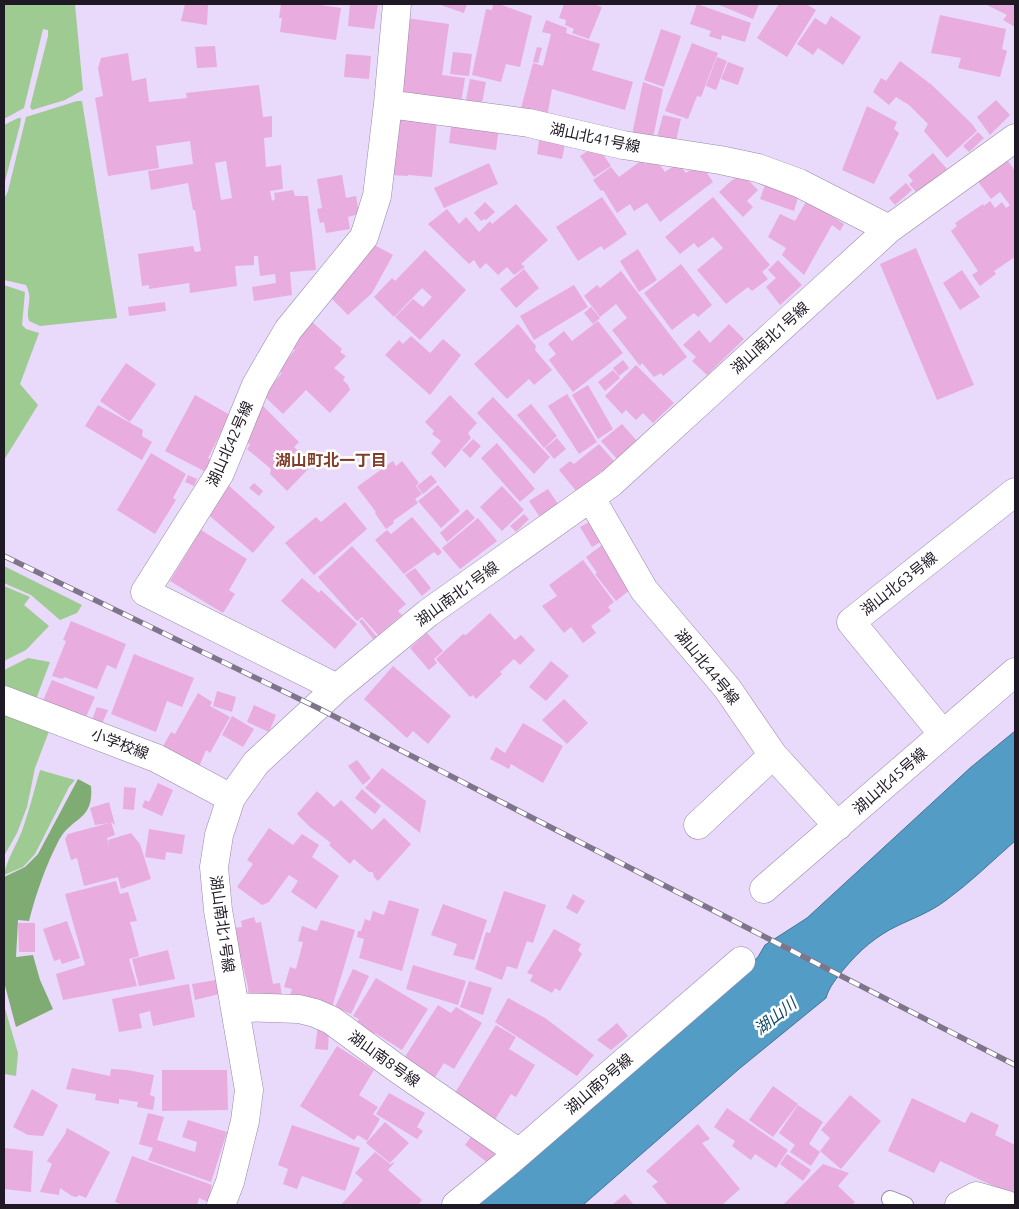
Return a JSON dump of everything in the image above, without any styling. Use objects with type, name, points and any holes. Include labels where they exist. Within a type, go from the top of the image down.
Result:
[{"type":"street","points":[[388,104],[397,4]]},
{"type":"street","name":"湖山北41号線","points":[[388,104],[529,123],[623,145],[720,160],[758,168],[799,182],[889,229]]},
{"type":"street","name":"湖山北42号線","points":[[337,688],[145,592],[220,473],[256,384],[288,330],[364,237],[378,196],[388,104]]},
{"type":"street","name":"湖山南北1号線","points":[[220,1205],[230,1182],[245,1121],[249,1090],[218,910],[214,867],[219,835],[231,798],[256,763],[337,688],[428,613],[611,484],[889,229],[1015,138]]},
{"type":"street","name":"湖山北63号線","points":[[943,734],[850,622],[1015,492]]},
{"type":"street","name":"湖山北44号線","points":[[590,498],[644,590],[726,688],[774,756],[838,826]]},
{"type":"street","name":"湖山北45号線","points":[[764,888],[1015,672]]},
{"type":"street","name":"小学校線","points":[[4,700],[156,758],[231,798]]},
{"type":"street","points":[[698,825],[774,756]]},
{"type":"street","name":"湖山南9号線","points":[[456,1205],[741,961]]},
{"type":"street","name":"湖山南8号線","points":[[234,1007],[299,1009],[331,1020],[519,1153]]},
{"type":"street","points":[[959,1205],[976,1196],[1007,1205]]},
{"type":"lane","points":[[890,1200],[905,1205]]},
{"type":"green space","points":[[4,4],[75,4],[83,90],[65,100],[32,110],[30,107],[48,36],[48,30],[43,29],[24,108],[4,119]]},
{"type":"green space","points":[[82,101],[117,318],[40,326],[29,321],[29,295],[26,285],[4,280],[4,199],[8,191],[26,117]]},
{"type":"green space","points":[[21,118],[20,125],[4,185],[4,125]]},
{"type":"green space","points":[[4,285],[25,292],[22,325],[26,329],[39,333],[20,384],[38,405],[4,460]]},
{"type":"green space","points":[[4,566],[82,605],[77,613],[60,620],[31,595],[4,583]]},
{"type":"green space","points":[[4,586],[30,597],[24,605],[49,626],[26,650],[4,661]]},
{"type":"green space","points":[[28,658],[50,662],[35,702],[4,691],[4,670]]},
{"type":"green space","points":[[4,710],[51,726],[35,768],[27,807],[17,833],[4,856]]},
{"type":"green space","points":[[40,770],[75,780],[69,787],[35,854],[23,867],[4,875],[9,858],[22,831]]},
{"type":"green space","points":[[78,779],[91,786],[89,806],[86,812],[64,832],[59,840],[42,879],[29,921],[18,920],[16,957],[33,955],[40,980],[53,1009],[16,1027],[4,982],[4,877],[25,867],[38,854]]},
{"type":"green space","points":[[4,1005],[18,1053],[16,1076],[4,1074]]},
{"type":"water","name":"湖山川","points":[[1015,731],[1015,841],[972,879],[939,905],[889,930],[868,944],[838,976],[826,998],[739,1069],[583,1205],[472,1205],[758,957],[765,945],[807,918],[970,768]]},
{"type":"building","points":[[185,4],[208,4],[207,25],[181,21]]},
{"type":"building","points":[[281,4],[313,4],[341,8],[336,40],[280,32]]},
{"type":"building","points":[[350,4],[378,4],[374,29],[348,26]]},
{"type":"building","points":[[438,4],[467,4],[464,13]]},
{"type":"building","points":[[493,4],[499,4],[532,16],[520,67],[506,64],[501,82],[472,75],[486,9],[492,10]]},
{"type":"building","points":[[564,4],[593,4],[602,7],[589,39],[572,33],[574,29],[565,25],[566,20],[559,18]]},
{"type":"building","points":[[697,4],[751,23],[745,42],[722,35],[721,40],[709,36],[711,31],[690,24]]},
{"type":"building","points":[[717,4],[759,4],[753,19]]},
{"type":"building","points":[[779,4],[806,4],[816,10],[787,57],[757,38]]},
{"type":"building","points":[[985,4],[1015,4],[1015,27],[1003,20],[1007,15]]},
{"type":"building","points":[[940,15],[1006,29],[1002,49],[1007,51],[1000,77],[958,68],[961,58],[931,53]]},
{"type":"building","points":[[831,16],[861,37],[843,65],[818,48],[813,55],[797,44],[815,18],[826,25]]},
{"type":"building","points":[[406,18],[449,24],[442,75],[465,78],[461,103],[396,94]]},
{"type":"building","points":[[546,20],[567,28],[566,33],[600,44],[592,70],[633,82],[625,110],[552,89],[547,117],[520,112],[533,63],[543,66],[551,34],[542,32]]},
{"type":"building","points":[[661,29],[681,36],[664,87],[644,80]]},
{"type":"building","points":[[692,43],[718,53],[701,97],[697,96],[688,119],[665,111]]},
{"type":"building","points":[[215,46],[217,67],[197,68],[195,47]]},
{"type":"building","points":[[537,47],[542,48],[538,63],[533,62]]},
{"type":"building","points":[[453,52],[472,54],[469,76],[450,74]]},
{"type":"building","points":[[128,53],[132,81],[146,78],[149,102],[187,98],[186,93],[259,85],[263,117],[272,116],[272,137],[264,138],[266,167],[281,165],[283,189],[270,191],[272,201],[275,199],[274,193],[293,190],[295,196],[308,196],[316,270],[290,272],[292,295],[254,301],[252,287],[276,283],[275,274],[260,276],[258,256],[254,256],[254,265],[235,266],[237,286],[190,293],[189,283],[149,289],[149,285],[142,286],[138,254],[193,246],[195,252],[201,251],[195,210],[193,210],[188,183],[151,190],[148,171],[193,164],[190,141],[156,146],[159,168],[108,176],[95,98],[103,96],[98,68],[101,58]],"holes":[[[226,161],[232,198],[221,200],[215,163]]]},
{"type":"building","points":[[346,54],[371,56],[369,79],[344,77]]},
{"type":"building","points":[[717,57],[727,61],[716,90],[706,86]]},
{"type":"building","points":[[900,61],[932,85],[977,131],[947,158],[924,131],[928,124],[909,105],[896,97],[889,105],[873,92],[881,78],[886,81]]},
{"type":"building","points":[[728,62],[744,68],[738,85],[721,79]]},
{"type":"building","points":[[470,79],[486,82],[481,108],[465,105]]},
{"type":"building","points":[[643,82],[663,89],[652,143],[631,139]]},
{"type":"building","points":[[996,100],[1010,115],[990,135],[977,117]]},
{"type":"building","points":[[867,106],[897,122],[894,129],[899,133],[874,184],[842,170]]},
{"type":"building","points":[[663,115],[681,119],[675,145],[656,141]]},
{"type":"building","points":[[395,117],[437,120],[432,177],[391,175]]},
{"type":"building","points":[[452,120],[499,127],[496,150],[449,143]]},
{"type":"building","points":[[978,132],[984,138],[969,152],[963,146]]},
{"type":"building","points":[[540,135],[566,139],[562,159],[537,154]]},
{"type":"building","points":[[591,149],[600,150],[611,166],[594,177],[580,156]]},
{"type":"building","points":[[933,153],[947,169],[917,193],[909,184],[913,181],[908,175]]},
{"type":"building","points":[[655,158],[665,172],[678,163],[686,173],[696,166],[703,167],[713,182],[660,222],[647,203],[634,211],[630,204],[617,213],[603,190],[601,191],[593,180],[611,167],[619,177],[642,160],[645,164]]},
{"type":"building","points":[[1006,158],[1015,171],[1015,257],[994,271],[996,274],[980,286],[972,275],[978,271],[951,231],[957,226],[955,223],[983,204],[984,206],[990,201],[995,208],[1002,202],[1006,208],[1010,205],[1000,192],[991,199],[977,180]]},
{"type":"building","points":[[489,163],[498,184],[444,208],[434,188]]},
{"type":"building","points":[[742,174],[758,190],[747,201],[753,207],[743,217],[719,192]]},
{"type":"building","points":[[342,175],[346,198],[356,196],[359,214],[348,217],[350,229],[326,233],[324,222],[320,223],[317,209],[322,208],[317,179]]},
{"type":"building","points":[[766,182],[799,194],[794,211],[760,199]]},
{"type":"building","points":[[906,183],[912,190],[895,205],[889,198]]},
{"type":"building","points":[[602,197],[627,234],[604,250],[601,246],[578,261],[556,227]]},
{"type":"building","points":[[713,197],[770,265],[762,272],[768,279],[752,291],[748,287],[726,304],[697,270],[723,248],[713,237],[698,248],[694,243],[680,254],[665,237]]},
{"type":"building","points":[[807,200],[844,224],[840,231],[832,225],[804,275],[782,255],[786,248],[768,237],[780,214],[795,221]]},
{"type":"building","points":[[485,202],[495,212],[486,220],[481,221],[474,213]]},
{"type":"building","points":[[516,204],[548,240],[521,264],[525,267],[514,275],[507,267],[498,275],[486,263],[480,269],[474,260],[469,264],[428,224],[447,209],[459,224],[466,217],[479,232],[490,221],[492,224]]},
{"type":"building","points":[[367,241],[393,255],[372,293],[348,315],[326,293]]},
{"type":"building","points":[[916,248],[974,385],[937,400],[880,264]]},
{"type":"building","points":[[638,249],[657,280],[639,292],[620,261]]},
{"type":"building","points":[[425,250],[466,290],[420,340],[395,317],[413,299],[423,307],[432,297],[422,288],[394,317],[374,297],[392,278],[395,281]]},
{"type":"building","points":[[778,260],[802,285],[780,305],[766,287],[776,278],[768,270]]},
{"type":"building","points":[[681,264],[712,305],[698,317],[694,313],[672,330],[644,293]]},
{"type":"building","points":[[524,269],[539,288],[516,308],[500,289]]},
{"type":"building","points":[[962,270],[980,297],[960,310],[943,283]]},
{"type":"building","points":[[621,271],[687,357],[663,376],[661,373],[654,377],[642,363],[640,366],[612,330],[627,318],[616,304],[600,317],[584,296],[597,285],[600,288]]},
{"type":"building","points":[[574,285],[588,307],[534,340],[520,316]]},
{"type":"building","points":[[165,302],[166,311],[129,316],[128,307]]},
{"type":"building","points":[[591,307],[600,318],[593,324],[584,313]]},
{"type":"building","points":[[310,320],[342,349],[340,352],[346,356],[334,368],[345,377],[343,380],[350,390],[330,413],[306,390],[283,414],[263,395],[282,373],[278,370],[295,350],[289,344]]},
{"type":"building","points":[[598,321],[623,353],[573,392],[549,360],[556,354],[548,344],[564,331],[572,341]]},
{"type":"building","points":[[518,324],[536,346],[535,350],[552,370],[534,385],[529,379],[507,399],[474,364]]},
{"type":"building","points":[[729,324],[744,339],[707,375],[692,361],[696,357],[683,345],[699,330],[710,343]]},
{"type":"building","points":[[411,336],[430,353],[443,339],[461,355],[430,395],[385,355],[399,340],[403,344]]},
{"type":"building","points":[[623,360],[629,368],[619,376],[613,368]]},
{"type":"building","points":[[126,363],[156,384],[130,422],[100,401]]},
{"type":"building","points":[[636,365],[674,403],[653,423],[643,413],[636,420],[626,410],[622,414],[605,396]]},
{"type":"building","points":[[613,370],[620,378],[605,391],[598,382]]},
{"type":"building","points":[[588,385],[613,429],[598,439],[572,395]]},
{"type":"building","points":[[567,394],[597,442],[579,454],[548,406]]},
{"type":"building","points":[[195,395],[230,415],[208,458],[215,462],[210,474],[165,451]]},
{"type":"building","points":[[450,395],[477,423],[468,433],[471,438],[445,468],[431,453],[441,441],[432,434],[434,431],[425,422]]},
{"type":"building","points":[[493,397],[550,457],[534,474],[477,413]]},
{"type":"building","points":[[261,404],[299,442],[294,447],[313,464],[287,491],[270,474],[271,469],[247,449],[250,445],[245,439]]},
{"type":"building","points":[[531,404],[557,436],[544,448],[517,415]]},
{"type":"building","points":[[98,405],[143,430],[142,436],[152,442],[142,460],[85,426]]},
{"type":"building","points":[[622,424],[637,441],[617,459],[601,441]]},
{"type":"building","points":[[557,438],[566,449],[554,459],[545,448]]},
{"type":"building","points":[[473,439],[481,446],[470,458],[462,450]]},
{"type":"building","points":[[497,443],[535,489],[520,502],[481,458]]},
{"type":"building","points":[[599,444],[614,461],[577,492],[559,470],[570,461],[574,464]]},
{"type":"building","points":[[151,453],[186,474],[173,498],[176,500],[155,534],[117,510]]},
{"type":"building","points":[[393,461],[396,466],[402,461],[419,483],[416,486],[422,494],[415,499],[418,503],[393,521],[394,523],[386,529],[357,487]]},
{"type":"building","points":[[188,475],[197,479],[194,486],[185,482]]},
{"type":"building","points":[[431,475],[437,482],[423,494],[417,486]]},
{"type":"building","points":[[225,482],[275,527],[253,553],[204,511]]},
{"type":"building","points":[[254,483],[263,491],[259,496],[249,488]]},
{"type":"building","points":[[438,485],[460,511],[441,528],[418,501]]},
{"type":"building","points":[[502,486],[524,510],[502,531],[480,507]]},
{"type":"building","points":[[548,489],[560,507],[541,519],[529,501]]},
{"type":"building","points":[[345,502],[367,529],[314,575],[285,543],[316,517],[321,522]]},
{"type":"building","points":[[467,509],[475,518],[447,542],[440,533]]},
{"type":"building","points":[[524,514],[529,519],[516,532],[510,526]]},
{"type":"building","points":[[412,517],[442,552],[438,556],[434,552],[404,574],[375,540],[387,530],[391,534]]},
{"type":"building","points":[[478,518],[497,541],[460,569],[442,548]]},
{"type":"building","points":[[595,519],[606,539],[592,547],[580,527]]},
{"type":"building","points":[[201,530],[247,559],[229,590],[235,594],[223,613],[170,581]]},
{"type":"building","points":[[606,542],[636,585],[616,601],[595,574],[597,573],[586,557]]},
{"type":"building","points":[[352,546],[406,604],[398,611],[402,615],[378,635],[362,617],[357,621],[318,577]]},
{"type":"building","points":[[583,560],[614,602],[608,607],[611,611],[591,626],[596,633],[583,643],[571,627],[564,633],[542,606],[557,596],[549,585]]},
{"type":"building","points":[[415,568],[431,588],[422,596],[405,575]]},
{"type":"building","points":[[302,578],[319,593],[321,590],[357,624],[335,649],[281,601]]},
{"type":"building","points":[[490,613],[515,640],[521,635],[535,650],[520,665],[514,659],[500,672],[502,674],[476,699],[473,695],[470,697],[436,659],[463,634],[466,635]]},
{"type":"building","points":[[362,619],[377,637],[373,639],[359,621]]},
{"type":"building","points":[[71,621],[126,644],[116,669],[107,665],[97,689],[64,677],[63,679],[52,676],[66,641],[63,640]]},
{"type":"building","points":[[427,633],[443,651],[434,659],[437,663],[429,670],[410,648]]},
{"type":"building","points":[[134,654],[194,678],[182,707],[167,701],[156,732],[111,714]]},
{"type":"building","points":[[551,661],[569,676],[546,701],[529,687]]},
{"type":"building","points":[[393,666],[451,716],[428,744],[413,731],[407,738],[364,699]]},
{"type":"building","points":[[52,680],[95,697],[84,721],[41,705]]},
{"type":"building","points":[[217,691],[236,697],[232,712],[213,706]]},
{"type":"building","points":[[198,693],[212,702],[210,706],[230,717],[210,753],[206,750],[199,767],[161,750],[171,732],[175,734]]},
{"type":"building","points":[[564,699],[588,723],[567,744],[542,720]]},
{"type":"building","points":[[254,705],[276,715],[269,732],[247,722]]},
{"type":"building","points":[[97,707],[108,710],[101,726],[91,722]]},
{"type":"building","points":[[232,716],[254,729],[243,747],[222,735]]},
{"type":"building","points":[[523,723],[563,746],[543,783],[511,764],[509,769],[490,759],[496,747],[505,753]]},
{"type":"building","points":[[357,760],[371,778],[363,785],[348,766]]},
{"type":"building","points":[[382,768],[426,801],[420,833],[365,788]]},
{"type":"building","points":[[158,783],[173,790],[162,816],[142,807],[145,800],[149,802]]},
{"type":"building","points":[[124,787],[136,788],[134,810],[123,809]]},
{"type":"building","points":[[362,789],[381,806],[375,814],[355,798]]},
{"type":"building","points":[[317,791],[334,807],[341,800],[372,830],[384,818],[411,844],[378,881],[374,877],[373,872],[369,872],[354,859],[350,864],[329,845],[331,843],[297,814]]},
{"type":"building","points":[[109,802],[115,825],[111,822],[115,835],[107,838],[110,851],[108,840],[131,833],[140,844],[151,879],[121,889],[118,877],[84,886],[77,858],[71,860],[65,839],[68,834],[109,823],[95,825],[90,808]]},
{"type":"building","points":[[269,828],[293,845],[302,834],[319,845],[312,857],[339,876],[316,909],[291,892],[298,881],[289,875],[269,902],[262,905],[237,887],[253,864],[247,860]]},
{"type":"building","points":[[149,829],[185,835],[182,854],[166,852],[165,860],[145,857]]},
{"type":"building","points":[[116,881],[120,894],[128,892],[137,921],[130,922],[139,956],[129,959],[137,986],[63,1000],[56,974],[85,965],[65,894]]},
{"type":"building","points":[[504,891],[546,905],[533,943],[527,941],[517,969],[507,966],[502,980],[475,969],[486,932],[490,933]]},
{"type":"building","points":[[573,894],[585,901],[577,914],[566,908]]},
{"type":"building","points":[[389,900],[419,909],[402,971],[359,958],[364,939],[357,937],[358,931],[361,931],[365,919],[370,921],[373,911],[384,915]]},
{"type":"building","points":[[443,904],[487,920],[474,960],[453,955],[457,944],[431,935]]},
{"type":"building","points":[[254,917],[256,923],[261,922],[273,984],[280,983],[283,1003],[249,1003],[248,987],[234,928],[242,927],[241,921]]},
{"type":"building","points":[[321,920],[355,930],[330,1014],[288,1002],[292,989],[284,987],[290,967],[296,969],[303,942],[298,941],[302,926],[317,931]]},
{"type":"building","points":[[67,921],[80,958],[62,964],[60,959],[54,961],[43,929]]},
{"type":"building","points":[[18,923],[35,923],[35,952],[19,952]]},
{"type":"building","points":[[554,929],[581,944],[578,950],[582,954],[560,991],[555,988],[552,993],[530,981],[533,975],[527,973]]},
{"type":"building","points":[[168,950],[175,979],[139,986],[132,959]]},
{"type":"building","points":[[413,965],[466,981],[458,1005],[406,989]]},
{"type":"building","points":[[353,969],[369,976],[351,1014],[335,1007]]},
{"type":"building","points":[[376,978],[428,1009],[402,1050],[375,1033],[370,1043],[352,1030],[359,1019],[353,1016]]},
{"type":"building","points":[[216,980],[219,994],[195,1000],[192,984]]},
{"type":"building","points":[[469,981],[492,988],[483,1015],[460,1007]]},
{"type":"building","points":[[189,984],[195,1017],[153,1026],[150,1011],[139,1014],[142,1028],[119,1032],[112,999]]},
{"type":"building","points":[[508,998],[545,1018],[594,1055],[577,1076],[495,1022]]},
{"type":"building","points":[[438,1005],[451,1013],[456,1007],[482,1023],[454,1069],[444,1063],[432,1082],[401,1063]]},
{"type":"building","points":[[617,1023],[628,1036],[611,1050],[597,1040]]},
{"type":"building","points":[[318,1025],[329,1028],[328,1050],[315,1049]]},
{"type":"building","points":[[496,1025],[516,1037],[509,1049],[535,1065],[516,1097],[511,1094],[493,1123],[452,1098]]},
{"type":"building","points":[[337,1046],[374,1070],[359,1095],[378,1107],[373,1114],[380,1119],[367,1141],[358,1135],[354,1140],[300,1106]]},
{"type":"building","points":[[72,1068],[110,1076],[111,1069],[154,1075],[150,1095],[155,1097],[153,1110],[137,1107],[138,1102],[119,1099],[119,1104],[95,1100],[96,1094],[66,1089]]},
{"type":"building","points":[[162,1070],[227,1070],[228,1110],[162,1111]]},
{"type":"building","points":[[773,1086],[798,1104],[773,1137],[749,1120]]},
{"type":"building","points":[[32,1089],[58,1105],[43,1136],[28,1135],[13,1127]]},
{"type":"building","points":[[389,1093],[425,1113],[417,1127],[423,1131],[417,1139],[376,1114]]},
{"type":"building","points":[[850,1095],[881,1121],[841,1169],[820,1151],[830,1138],[821,1130]]},
{"type":"building","points":[[912,1098],[965,1123],[971,1112],[999,1125],[995,1135],[1015,1145],[1015,1196],[940,1161],[934,1173],[888,1151]]},
{"type":"building","points":[[798,1105],[823,1122],[809,1144],[820,1152],[811,1166],[790,1152],[795,1145],[779,1133]]},
{"type":"building","points":[[727,1108],[788,1150],[776,1168],[755,1154],[751,1160],[732,1146],[735,1141],[714,1127]]},
{"type":"building","points":[[148,1113],[164,1117],[157,1140],[195,1152],[197,1142],[182,1137],[188,1120],[227,1132],[211,1182],[148,1160],[153,1148],[139,1144]]},
{"type":"building","points":[[385,1122],[409,1143],[390,1163],[366,1143]]},
{"type":"building","points":[[698,1124],[710,1139],[702,1143],[740,1189],[722,1205],[668,1205],[652,1186],[658,1182],[646,1171]]},
{"type":"building","points":[[292,1125],[360,1148],[345,1191],[302,1176],[297,1189],[283,1184],[288,1169],[278,1165]]},
{"type":"building","points":[[67,1128],[110,1152],[86,1198],[79,1195],[77,1197],[72,1196],[60,1188],[59,1195],[40,1192],[52,1164],[47,1161]]},
{"type":"building","points":[[475,1131],[498,1149],[488,1163],[465,1145]]},
{"type":"building","points":[[4,1148],[33,1151],[31,1192],[4,1189]]},
{"type":"building","points":[[375,1152],[390,1164],[395,1162],[388,1170],[422,1200],[418,1205],[341,1205],[363,1180],[355,1173]]},
{"type":"building","points":[[787,1154],[811,1170],[803,1181],[780,1164]]},
{"type":"building","points":[[132,1156],[212,1185],[208,1202],[199,1198],[197,1205],[123,1205],[115,1202]]},
{"type":"building","points":[[823,1164],[849,1173],[838,1186],[855,1202],[852,1205],[783,1205]]},
{"type":"building","points":[[625,1194],[634,1205],[612,1205]]},
{"type":"railway","points":[[4,556],[316,707],[1015,1065]]},
{"type":"district","name":"湖山町北一丁目","points":[[331,460]]}]
